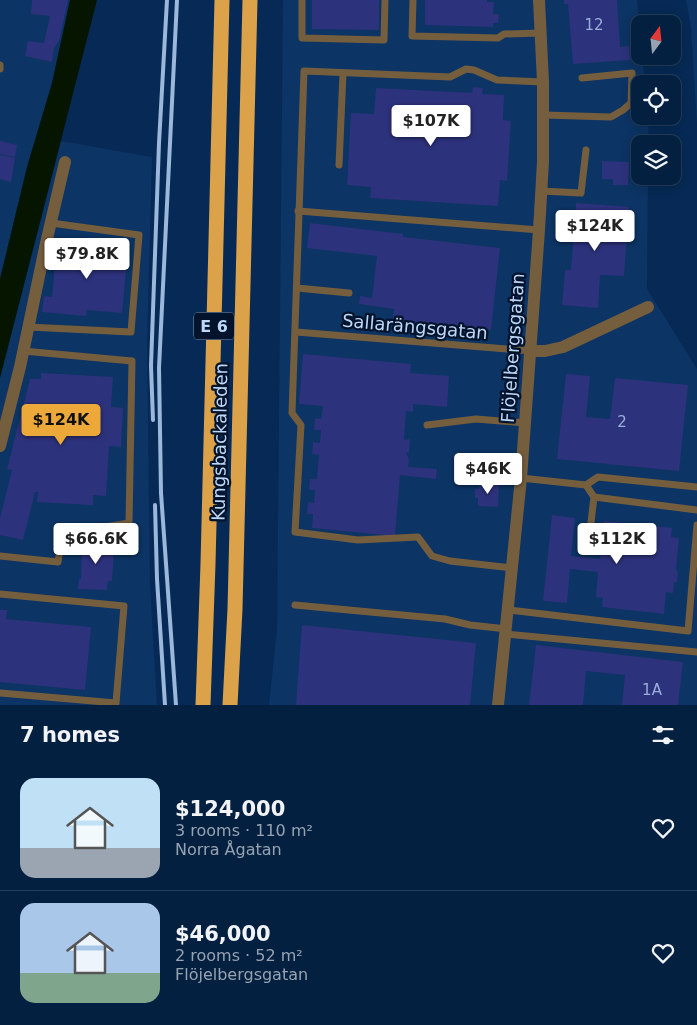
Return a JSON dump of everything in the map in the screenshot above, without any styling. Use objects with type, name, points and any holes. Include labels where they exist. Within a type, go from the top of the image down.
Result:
[{"type":"highway","name":"Kungsbackaleden","points":[[203,705],[222,0]]},
{"type":"highway","name":"Kungsbackaleden","points":[[230,705],[235,609],[250,0]]},
{"type":"street","name":"Flöjelbergsgatan","points":[[498,705],[507,632],[532,351],[541,191],[543,115],[539,0]]},
{"type":"street","points":[[0,446],[65,162]]},
{"type":"street","points":[[532,351],[545,351],[563,347],[648,307]]},
{"type":"lane","points":[[302,0],[302,38],[384,40],[385,0]]},
{"type":"lane","points":[[413,0],[412,36],[498,38],[504,34],[540,33]]},
{"type":"lane","points":[[513,568],[450,561],[432,556],[418,537],[358,540],[295,532],[301,425],[292,413],[304,71],[450,78],[466,69],[474,70],[497,80],[543,82]]},
{"type":"lane","points":[[339,165],[343,73]]},
{"type":"lane","points":[[543,115],[611,117],[631,103],[632,73],[582,78]]},
{"type":"lane","points":[[541,191],[581,193],[586,150]]},
{"type":"lane","points":[[298,211],[539,230]]},
{"type":"lane","points":[[28,327],[131,332],[139,236],[51,223]]},
{"type":"lane","points":[[297,288],[349,293]]},
{"type":"lane","name":"Sallarängsgatan","points":[[296,332],[532,351]]},
{"type":"lane","points":[[0,556],[58,562],[62,538],[75,532],[129,523],[132,361],[23,351]]},
{"type":"lane","points":[[427,425],[476,419],[526,422]]},
{"type":"lane","points":[[521,478],[586,486],[598,477],[697,487]]},
{"type":"lane","points":[[586,486],[594,497],[589,539]]},
{"type":"lane","points":[[594,497],[697,510]]},
{"type":"lane","points":[[509,610],[688,630],[697,524]]},
{"type":"lane","points":[[0,594],[124,606],[116,703],[0,693]]},
{"type":"lane","points":[[295,605],[445,619],[507,632],[697,652]]},
{"type":"shaded area","points":[[0,0],[70,0],[52,83],[27,167],[0,279]]},
{"type":"shaded area","points":[[70,0],[97,0],[0,378],[0,279],[27,167],[52,83]]},
{"type":"shaded area","points":[[283,0],[637,0],[638,15],[631,15],[631,65],[643,65],[644,75],[631,75],[631,125],[649,125],[648,135],[631,135],[631,185],[648,185],[647,289],[697,369],[697,705],[269,705],[277,630]]},
{"type":"shaded area","points":[[686,0],[697,0],[697,124],[691,28]]},
{"type":"shaded area","points":[[61,141],[152,157],[147,346],[150,585],[157,705],[0,705],[0,378]]},
{"type":"building","points":[[32,0],[68,0],[59,41],[54,48],[52,62],[25,56],[28,41],[44,43],[50,16],[31,14]]},
{"type":"building","points":[[312,0],[379,0],[379,30],[312,29]]},
{"type":"building","points":[[425,0],[487,0],[487,2],[494,2],[493,14],[499,14],[498,23],[493,23],[493,27],[425,25]]},
{"type":"building","points":[[564,0],[617,0],[620,47],[629,46],[630,60],[573,64],[568,4],[564,4]]},
{"type":"building","points":[[473,87],[483,88],[482,94],[504,95],[503,120],[511,121],[507,181],[500,180],[498,206],[370,198],[371,187],[347,185],[351,113],[374,114],[376,88],[472,93]]},
{"type":"building","points":[[0,141],[17,145],[15,157],[0,154]]},
{"type":"building","points":[[0,155],[15,158],[11,182],[0,179]]},
{"type":"building","points":[[602,161],[629,162],[628,185],[613,185],[613,179],[602,179]]},
{"type":"building","points":[[576,203],[629,207],[624,276],[600,275],[598,308],[562,305],[565,270],[571,270]]},
{"type":"building","points":[[310,223],[403,234],[403,237],[500,248],[491,330],[393,319],[394,309],[359,304],[360,296],[372,298],[377,256],[307,248]]},
{"type":"building","points":[[57,242],[128,249],[122,313],[87,310],[86,316],[42,312],[44,296],[52,297]]},
{"type":"building","points":[[303,354],[411,364],[410,373],[449,376],[447,407],[413,404],[413,412],[406,411],[404,440],[410,439],[409,453],[406,452],[409,460],[408,467],[437,469],[436,479],[400,475],[395,536],[312,528],[313,514],[307,514],[308,502],[314,503],[315,490],[309,490],[310,479],[317,479],[319,455],[312,454],[313,442],[320,443],[321,430],[314,430],[315,418],[321,419],[323,406],[299,404]]},
{"type":"building","points":[[41,373],[113,377],[111,407],[123,408],[121,447],[109,446],[106,496],[93,495],[93,505],[37,502],[38,492],[35,492],[23,540],[0,535],[0,518],[12,470],[7,469],[30,379],[41,379]]},
{"type":"building","points":[[566,374],[590,376],[586,417],[610,419],[615,378],[688,385],[679,471],[557,459]]},
{"type":"building","points":[[480,482],[499,483],[498,507],[478,506],[478,498],[475,498],[475,489],[479,489]]},
{"type":"building","points":[[552,515],[575,518],[571,556],[600,559],[604,521],[672,528],[671,537],[679,538],[676,569],[678,573],[677,582],[674,582],[673,593],[666,592],[664,614],[602,607],[603,598],[596,597],[598,572],[570,569],[567,603],[543,601]]},
{"type":"building","points":[[82,539],[108,540],[108,551],[114,551],[112,581],[108,581],[107,590],[78,589],[79,579],[81,579]]},
{"type":"building","points":[[0,610],[7,610],[6,619],[91,627],[85,690],[0,682]]},
{"type":"building","points":[[302,625],[476,643],[470,705],[296,705]]},
{"type":"building","points":[[536,645],[683,662],[678,705],[622,705],[625,675],[586,671],[583,705],[529,705]]},
{"type":"railway","points":[[153,420],[151,366],[159,143],[167,0]]},
{"type":"railway","points":[[176,705],[161,493],[159,368],[177,0]]},
{"type":"railway","points":[[155,505],[157,579],[165,705]]}]
